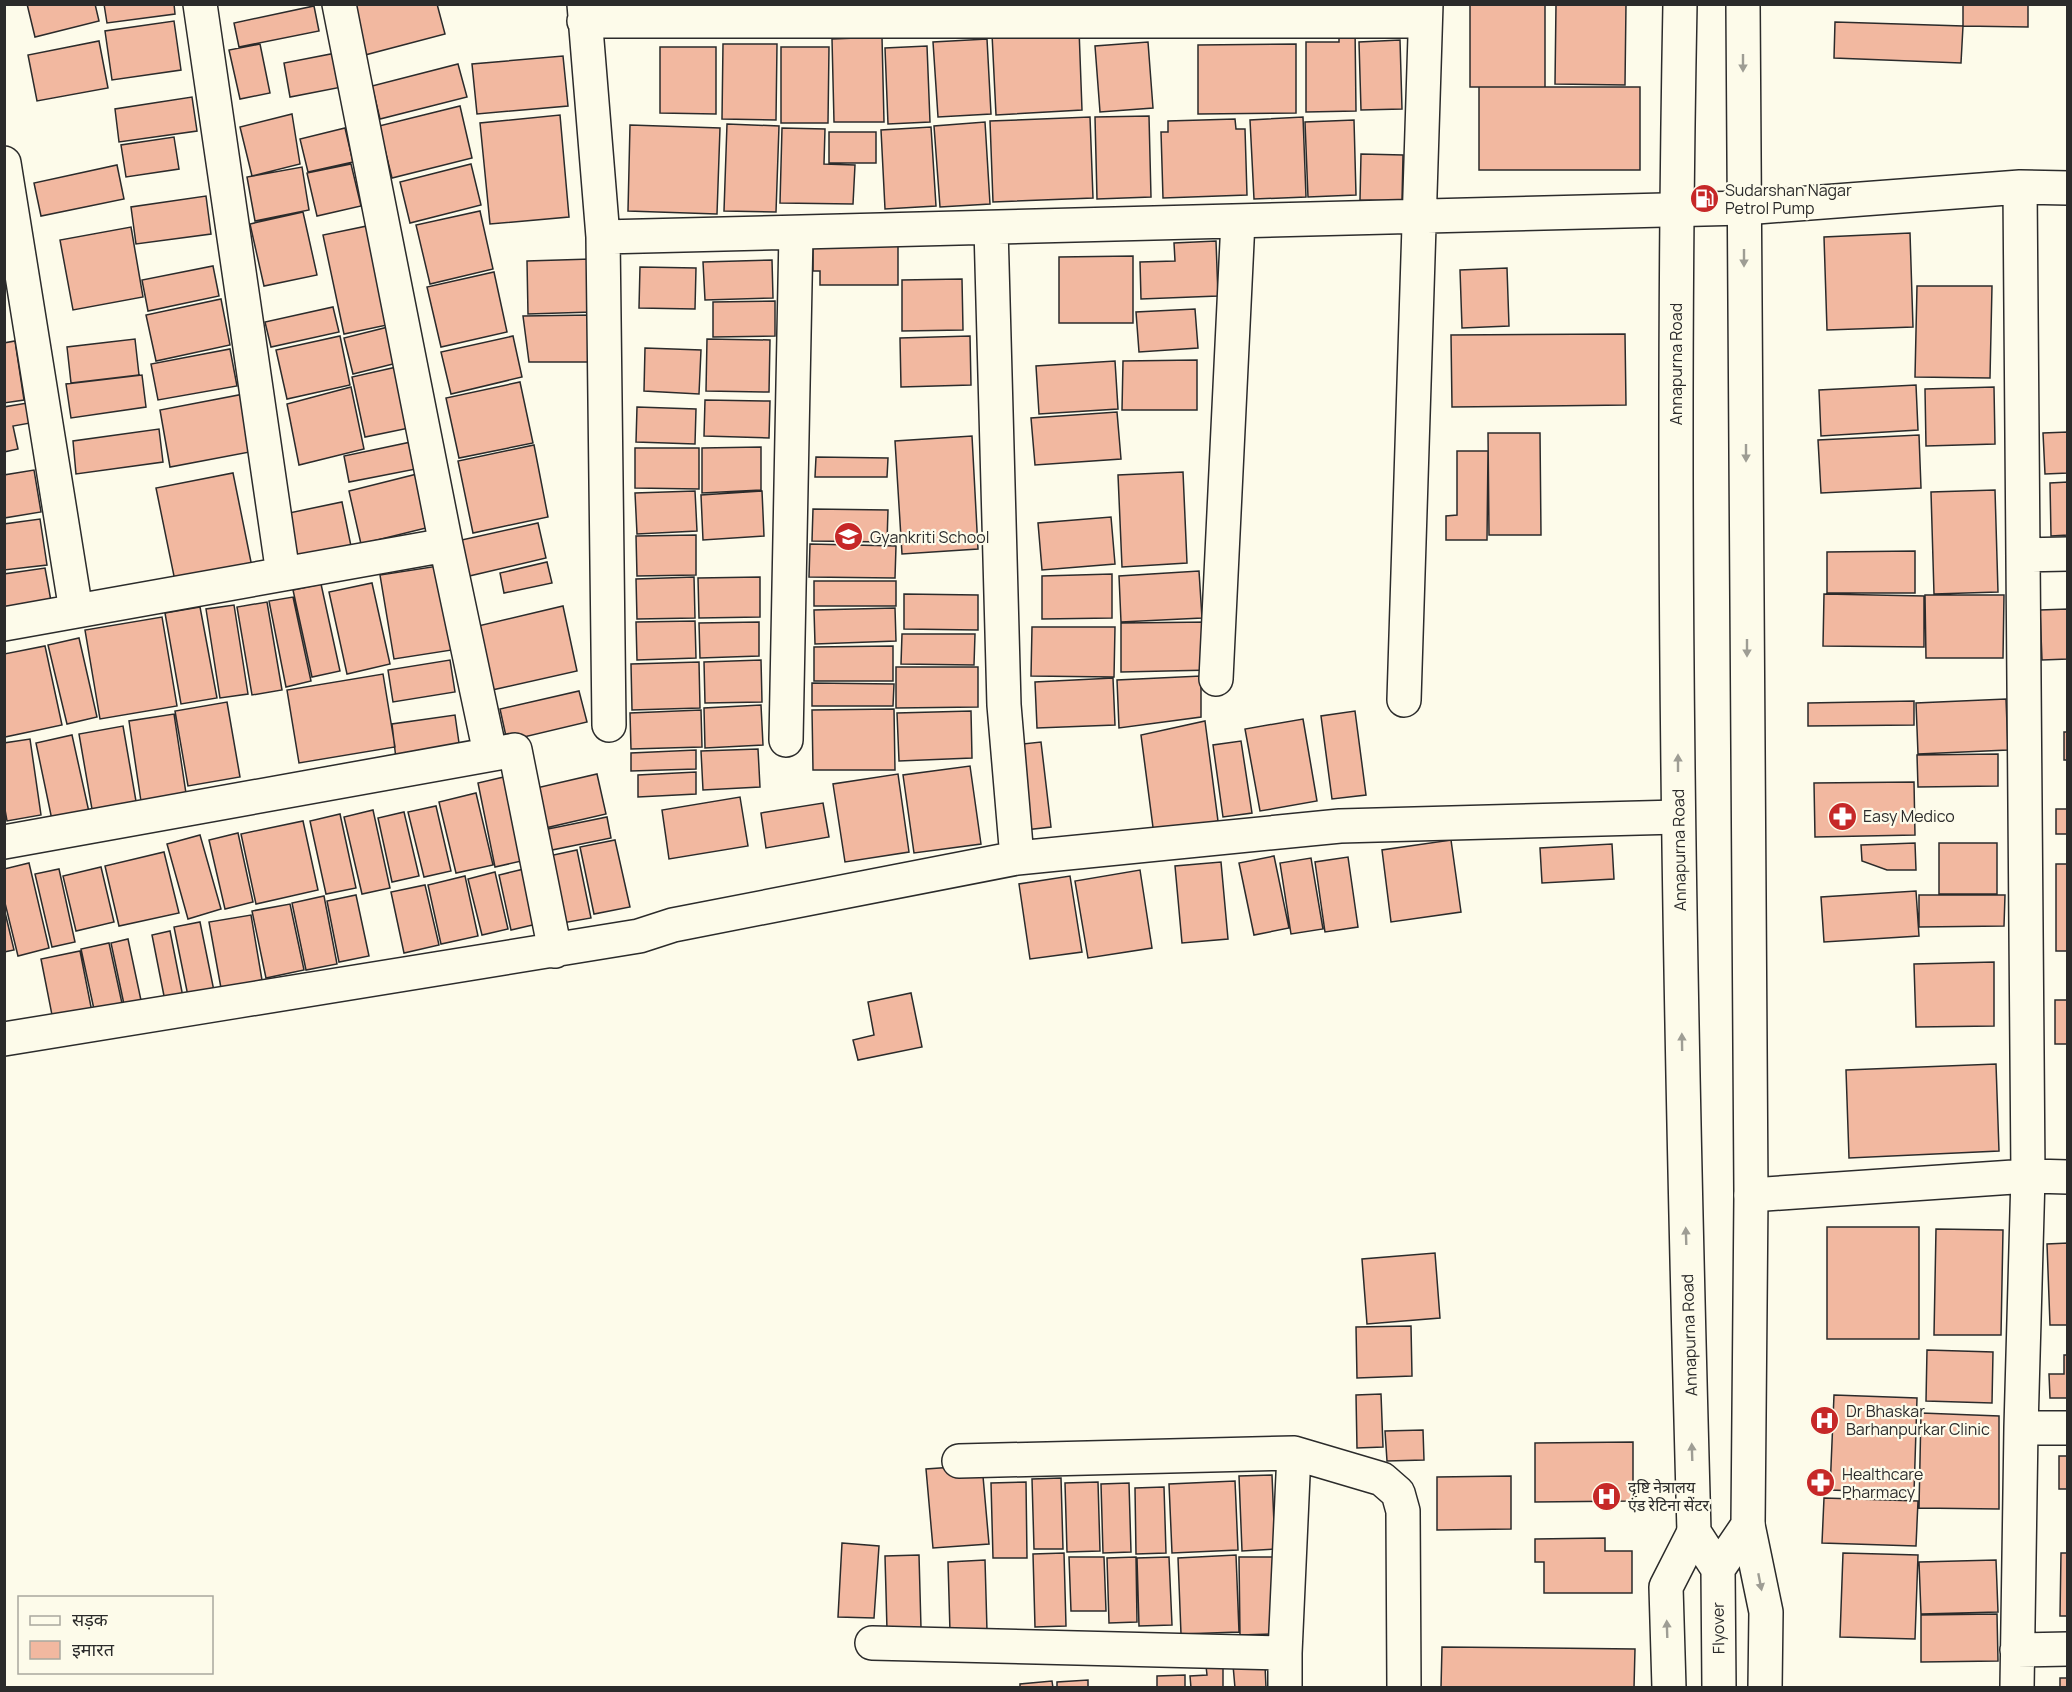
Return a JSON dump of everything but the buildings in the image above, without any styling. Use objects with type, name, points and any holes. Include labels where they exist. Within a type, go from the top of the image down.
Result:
[{"type":"street","points":[[200,4],[283,574]]},
{"type":"street","points":[[339,4],[446,545],[490,753]]},
{"type":"street","name":"Annapurna Road","points":[[1669,1688],[1666,1587],[1694,1532],[1684,1185],[1678,817],[1676,210],[1680,4]]},
{"type":"street","points":[[1743,4],[1751,1195],[1748,1525],[1766,1612],[1765,1688]]},
{"type":"street","points":[[609,725],[603,237],[584,13],[1425,13],[1404,700]]},
{"type":"street","points":[[4,163],[17,320],[76,611]]},
{"type":"street","points":[[2017,1688],[2028,1176],[2020,187]]},
{"type":"street","points":[[603,237],[1744,208],[2020,187],[2067,188]]},
{"type":"street","points":[[1216,679],[1238,221]]},
{"type":"street","points":[[991,228],[1004,705],[1017,858]]},
{"type":"street","points":[[786,740],[796,233]]},
{"type":"street","points":[[4,624],[446,545]]},
{"type":"street","points":[[2023,555],[2067,554]]},
{"type":"street","points":[[4,842],[515,750],[555,951]]},
{"type":"street","points":[[4,1039],[639,936],[673,925],[1017,858],[1340,826],[1678,817]]},
{"type":"street","points":[[1751,1195],[2028,1176],[2067,1176]]},
{"type":"street","points":[[2021,1428],[2067,1428]]},
{"type":"street","points":[[959,1461],[1294,1453],[1382,1479],[1398,1493],[1403,1511],[1404,1688]]},
{"type":"street","points":[[1285,1688],[1294,1453]]},
{"type":"street","points":[[1718,1584],[1748,1525]]},
{"type":"street","points":[[1694,1532],[1718,1584]]},
{"type":"street","name":"Flyover","points":[[1718,1584],[1719,1688]]},
{"type":"street","points":[[872,1643],[1285,1653]]},
{"type":"street","points":[[2017,1650],[2067,1649]]},
{"type":"place","name":"Sudarshan Nagar Petrol Pump","points":[[1704,199]]},
{"type":"place","name":"Gyankriti School","points":[[849,537]]},
{"type":"place","name":"Easy Medico","points":[[1842,816]]},
{"type":"place","name":"Dr Bhaskar Barhanpurkar Clinic","points":[[1825,1420]]},
{"type":"place","name":"Healthcare Pharmacy","points":[[1821,1483]]},
{"type":"place","name":"दृष्टि नेत्रालय एंड रेटिना सेंटर","points":[[1607,1496]]}]
